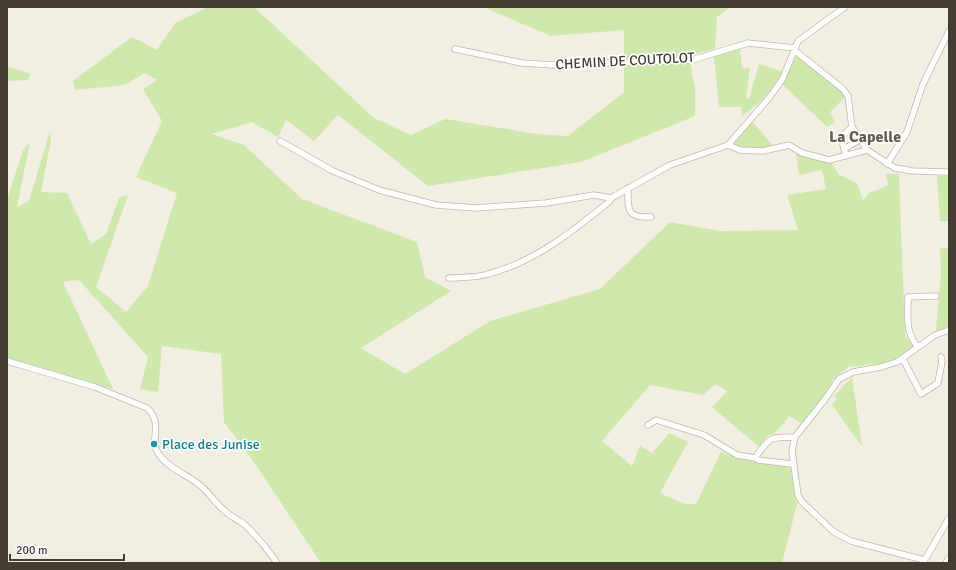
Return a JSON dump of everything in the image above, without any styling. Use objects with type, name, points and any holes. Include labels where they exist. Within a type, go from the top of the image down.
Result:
[{"type":"street","points":[[449,278],[487,275],[522,262],[574,230],[612,198],[628,188],[670,165],[728,145],[782,80],[798,41],[845,7]]},
{"type":"street","points":[[887,164],[907,132],[926,78],[949,31]]},
{"type":"street","name":"CHEMIN DE COUTOLOT","points":[[455,49],[522,63],[560,65],[692,60],[748,43],[794,49]]},
{"type":"street","points":[[794,49],[843,89],[848,96],[852,127],[867,150],[891,167],[913,171],[949,172]]},
{"type":"street","points":[[846,156],[841,137],[852,127]]},
{"type":"street","points":[[844,149],[861,139]]},
{"type":"street","points":[[280,141],[333,171],[379,190],[436,205],[476,208],[546,202],[594,195],[612,198]]},
{"type":"street","points":[[728,145],[740,150],[763,151],[789,145],[802,153],[816,158],[829,160],[867,150]]},
{"type":"street","points":[[628,188],[628,210],[630,213],[642,218],[651,217]]},
{"type":"street","points":[[918,347],[911,339],[909,332],[908,297],[936,296]]},
{"type":"street","points":[[949,330],[935,335],[903,359],[889,365],[846,374],[835,384],[826,398],[795,437],[792,451],[792,464],[798,495],[802,502],[834,532],[851,541],[916,557],[924,562],[949,518]]},
{"type":"street","points":[[903,359],[921,394],[938,383],[942,361],[941,357]]},
{"type":"street","points":[[7,361],[95,387],[147,408],[152,412],[155,421],[157,432],[154,444],[158,454],[171,466],[201,486],[224,511],[246,526],[277,563]]},
{"type":"street","points":[[648,425],[656,420],[662,421],[676,427],[704,435],[737,455],[755,458],[758,460],[792,464]]},
{"type":"street","points":[[755,458],[769,439],[776,437],[795,437]]},
{"type":"street","points":[[946,563],[949,558]]},
{"type":"green space","points":[[208,7],[254,7],[374,118],[411,135],[445,119],[538,134],[568,136],[624,92],[624,30],[551,36],[483,7],[730,7],[717,17],[715,49],[689,55],[695,90],[695,116],[581,162],[428,186],[338,115],[314,141],[286,120],[278,137],[252,122],[212,134],[244,145],[302,199],[417,242],[425,277],[451,291],[361,348],[405,374],[490,321],[600,289],[670,222],[719,231],[798,230],[787,195],[826,189],[822,170],[799,175],[796,153],[831,162],[839,175],[857,183],[863,200],[869,193],[889,185],[885,174],[899,174],[905,336],[914,346],[895,359],[882,363],[848,367],[833,379],[826,393],[802,424],[789,416],[776,432],[766,437],[759,447],[712,407],[727,391],[715,384],[703,395],[650,385],[602,441],[632,466],[640,446],[652,453],[669,433],[688,442],[660,493],[684,504],[696,504],[721,452],[750,461],[786,465],[790,468],[797,504],[782,563],[321,563],[258,468],[224,422],[221,354],[162,346],[158,392],[140,389],[148,357],[79,280],[63,282],[113,389],[7,360],[7,200],[23,150],[30,142],[17,207],[29,201],[50,131],[51,140],[41,192],[67,193],[91,244],[106,234],[119,198],[128,195],[96,287],[126,312],[148,286],[177,193],[136,177],[162,121],[143,89],[157,80],[144,73],[125,85],[75,90],[73,81],[132,37],[157,50],[175,23]]},
{"type":"green space","points":[[740,47],[742,68],[750,68],[746,98],[749,99],[759,64],[784,72],[761,101],[742,116],[741,107],[719,107],[714,56]]},
{"type":"green space","points":[[797,54],[841,90],[845,97],[830,112],[835,122],[827,127],[782,84]]},
{"type":"green space","points":[[7,66],[31,74],[28,80],[8,81]]},
{"type":"green space","points":[[752,121],[773,146],[760,149],[735,146],[735,141]]},
{"type":"green space","points":[[937,176],[949,176],[949,221],[940,221]]},
{"type":"green space","points":[[940,248],[949,248],[949,326],[936,331],[941,274]]},
{"type":"green space","points":[[852,377],[862,446],[832,405],[837,399],[834,396]]},
{"type":"place","name":"Place des Junise","points":[[154,444]]},
{"type":"district","name":"La Capelle","points":[[865,137]]}]
